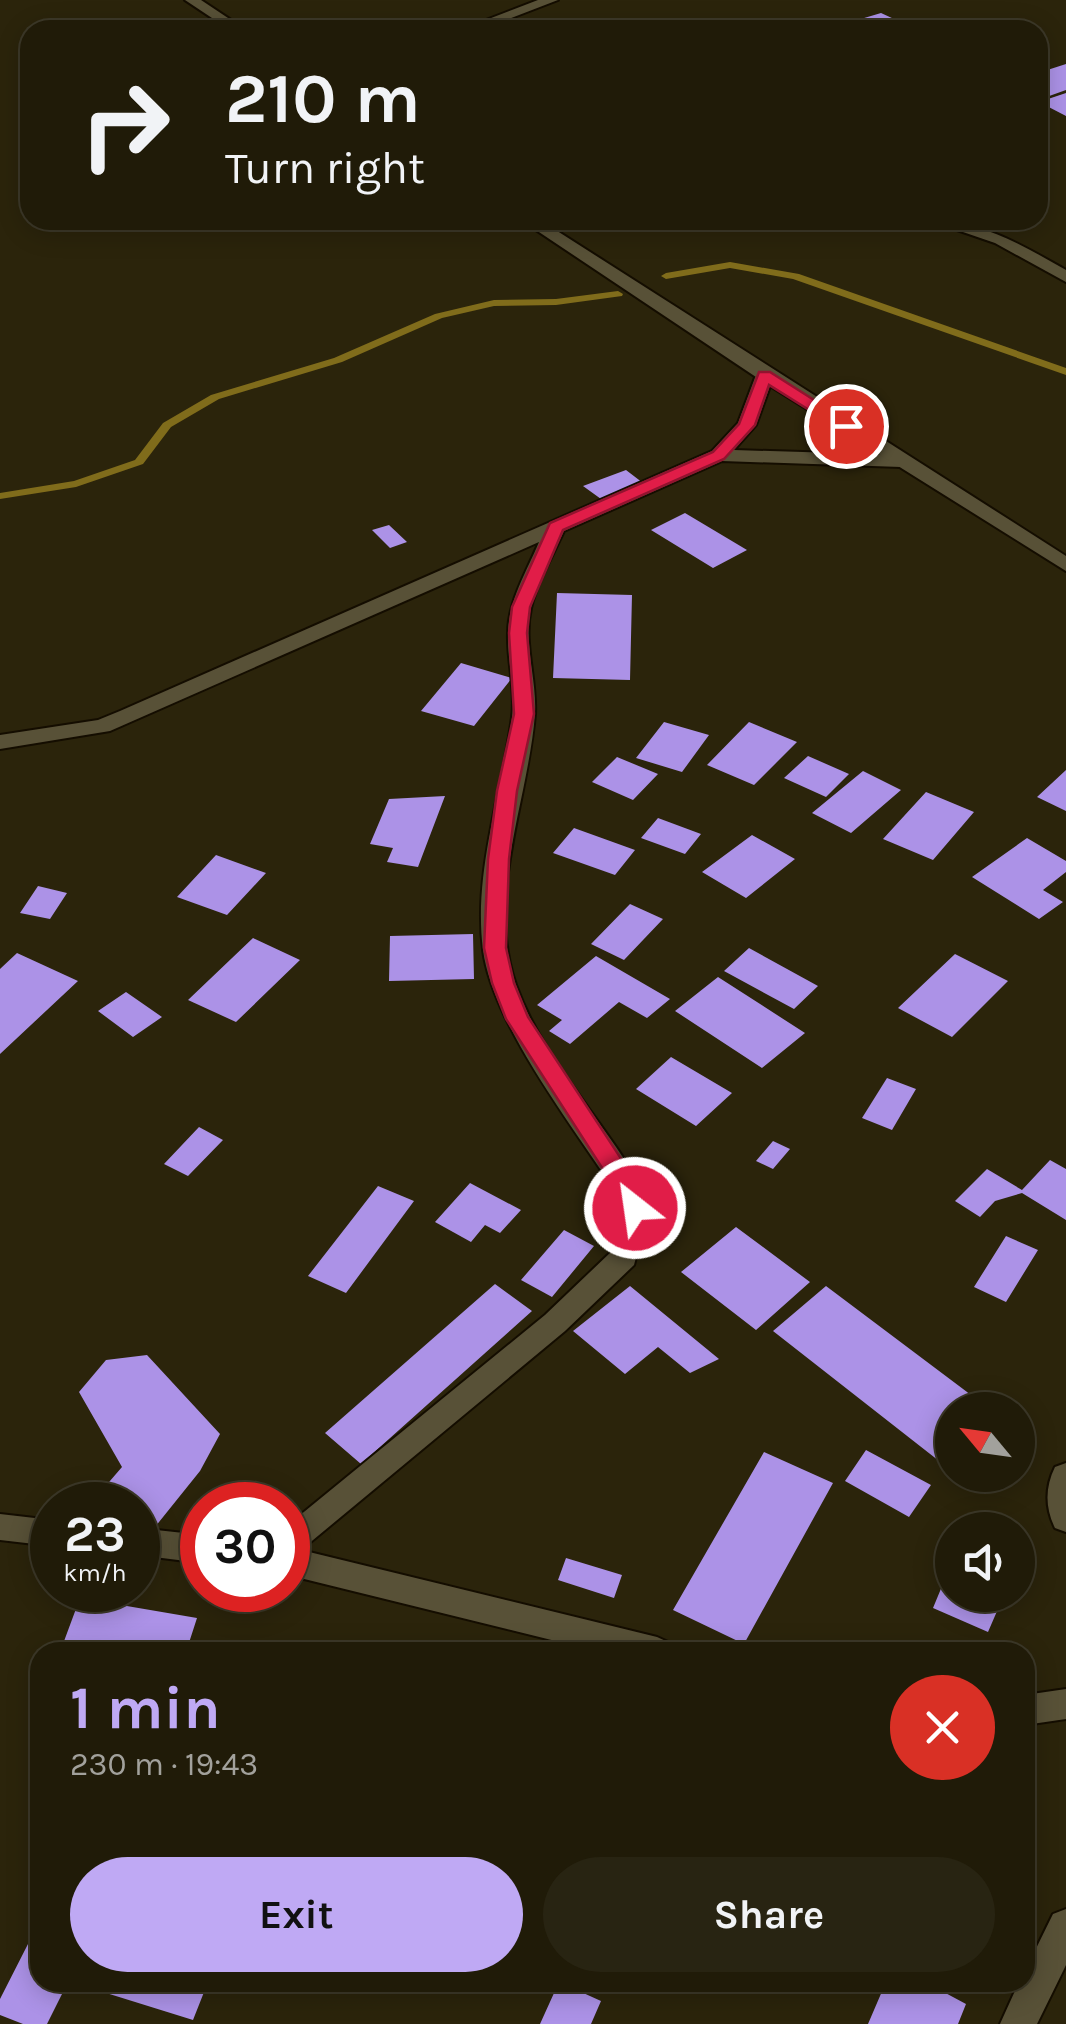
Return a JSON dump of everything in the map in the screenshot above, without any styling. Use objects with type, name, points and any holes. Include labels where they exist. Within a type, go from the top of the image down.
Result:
[{"type":"street","points":[[192,0],[223,20]]},
{"type":"street","points":[[495,20],[551,0]]},
{"type":"street","points":[[544,230],[1066,565]]},
{"type":"street","points":[[968,230],[1001,240],[1066,277]]},
{"type":"street","points":[[0,742],[102,726],[718,455],[747,425],[765,375]]},
{"type":"street","points":[[718,455],[901,460]]},
{"type":"street","points":[[310,1524],[555,1323],[624,1256],[635,1208],[630,1192],[518,1019],[503,983],[495,948],[498,859],[507,791],[524,714],[518,633],[521,607],[556,526]]},
{"type":"street","points":[[1066,1476],[1062,1506],[1066,1519]]},
{"type":"street","points":[[0,1527],[30,1530]]},
{"type":"street","points":[[310,1566],[616,1642]]},
{"type":"street","points":[[1035,1709],[1066,1704]]},
{"type":"street","points":[[1035,1990],[1066,1927]]},
{"type":"street","points":[[1018,2024],[1034,1992]]},
{"type":"building","points":[[881,13],[896,20],[858,20]]},
{"type":"building","points":[[1066,64],[1066,90],[1048,96],[1048,70]]},
{"type":"building","points":[[1066,93],[1066,116],[1048,107],[1048,99]]},
{"type":"building","points":[[626,470],[643,483],[601,499],[583,486]]},
{"type":"building","points":[[685,513],[747,550],[713,568],[651,530]]},
{"type":"building","points":[[389,525],[407,542],[390,548],[372,530]]},
{"type":"building","points":[[557,593],[632,595],[630,680],[553,678]]},
{"type":"building","points":[[461,663],[512,678],[474,726],[421,711]]},
{"type":"building","points":[[664,722],[709,735],[682,772],[636,758]]},
{"type":"building","points":[[749,722],[797,742],[754,785],[707,765]]},
{"type":"building","points":[[808,756],[849,774],[826,797],[784,778]]},
{"type":"building","points":[[617,757],[658,774],[633,800],[592,782]]},
{"type":"building","points":[[1066,770],[1066,811],[1037,797]]},
{"type":"building","points":[[863,771],[901,790],[851,833],[812,813]]},
{"type":"building","points":[[926,792],[974,812],[933,860],[883,839]]},
{"type":"building","points":[[445,796],[418,867],[387,862],[393,848],[370,844],[389,799]]},
{"type":"building","points":[[658,818],[701,834],[685,854],[641,838]]},
{"type":"building","points":[[574,828],[635,850],[615,875],[553,853]]},
{"type":"building","points":[[752,835],[795,859],[746,898],[702,872]]},
{"type":"building","points":[[1027,838],[1066,861],[1066,872],[1043,890],[1063,902],[1039,919],[972,877]]},
{"type":"building","points":[[216,855],[266,873],[227,915],[177,897]]},
{"type":"building","points":[[38,886],[67,893],[50,919],[20,913]]},
{"type":"building","points":[[630,904],[663,919],[624,960],[591,944]]},
{"type":"building","points":[[473,934],[474,979],[389,981],[390,936]]},
{"type":"building","points":[[253,938],[300,960],[236,1022],[188,1000]]},
{"type":"building","points":[[749,948],[818,986],[794,1009],[724,971]]},
{"type":"building","points":[[17,953],[78,981],[0,1054],[0,969]]},
{"type":"building","points":[[955,954],[1008,981],[952,1037],[898,1008]]},
{"type":"building","points":[[596,956],[670,999],[647,1018],[619,1002],[570,1044],[549,1031],[562,1020],[537,1005]]},
{"type":"building","points":[[718,977],[805,1033],[762,1068],[675,1011]]},
{"type":"building","points":[[126,992],[162,1017],[133,1037],[98,1011]]},
{"type":"building","points":[[671,1057],[732,1093],[696,1126],[636,1089]]},
{"type":"building","points":[[887,1078],[916,1089],[892,1130],[862,1118]]},
{"type":"building","points":[[199,1127],[223,1140],[188,1176],[164,1164]]},
{"type":"building","points":[[773,1141],[790,1149],[773,1169],[756,1161]]},
{"type":"building","points":[[1050,1160],[1066,1169],[1066,1220],[1022,1193],[995,1201],[980,1217],[955,1201],[987,1169],[1022,1190]]},
{"type":"building","points":[[470,1183],[521,1210],[500,1233],[485,1225],[471,1242],[435,1222]]},
{"type":"building","points":[[378,1186],[414,1201],[346,1293],[308,1276]]},
{"type":"building","points":[[736,1227],[810,1282],[756,1330],[681,1272]]},
{"type":"building","points":[[564,1230],[594,1246],[552,1297],[521,1280]]},
{"type":"building","points":[[1006,1236],[1038,1250],[1006,1302],[974,1287]]},
{"type":"building","points":[[495,1284],[532,1311],[361,1464],[325,1433]]},
{"type":"building","points":[[630,1286],[719,1359],[690,1373],[658,1347],[625,1374],[573,1331]]},
{"type":"building","points":[[826,1286],[967,1392],[935,1392],[935,1458],[773,1331]]},
{"type":"building","points":[[147,1355],[220,1434],[191,1482],[180,1482],[180,1496],[160,1521],[160,1482],[109,1482],[122,1467],[79,1392],[106,1360]]},
{"type":"building","points":[[866,1450],[931,1485],[909,1517],[845,1481]]},
{"type":"building","points":[[764,1452],[833,1483],[745,1642],[673,1610]]},
{"type":"building","points":[[566,1558],[622,1575],[614,1598],[558,1580]]},
{"type":"building","points":[[75,1612],[160,1612],[197,1618],[189,1642],[64,1642]]},
{"type":"building","points":[[942,1612],[997,1612],[988,1632]]},
{"type":"building","points":[[28,1944],[30,1992],[63,1992],[47,2024],[23,2024],[0,2015],[0,1999]]},
{"type":"building","points":[[103,1992],[204,1992],[193,2020]]},
{"type":"building","points":[[554,1992],[581,1992],[601,2001],[591,2024],[540,2024]]},
{"type":"building","points":[[882,1992],[944,1992],[966,2004],[958,2024],[868,2024]]},
{"type":"waterway","points":[[666,276],[730,265],[795,276],[1066,372]]},
{"type":"waterway","points":[[0,496],[76,484],[139,462],[167,425],[215,397],[338,360],[439,316],[494,303],[556,302],[618,294]]},
{"type":"route","points":[[635,1208],[630,1192],[518,1019],[503,983],[495,948],[498,859],[507,791],[524,714],[518,633],[521,607],[556,526],[718,455],[747,425],[765,375],[846,426]]}]
